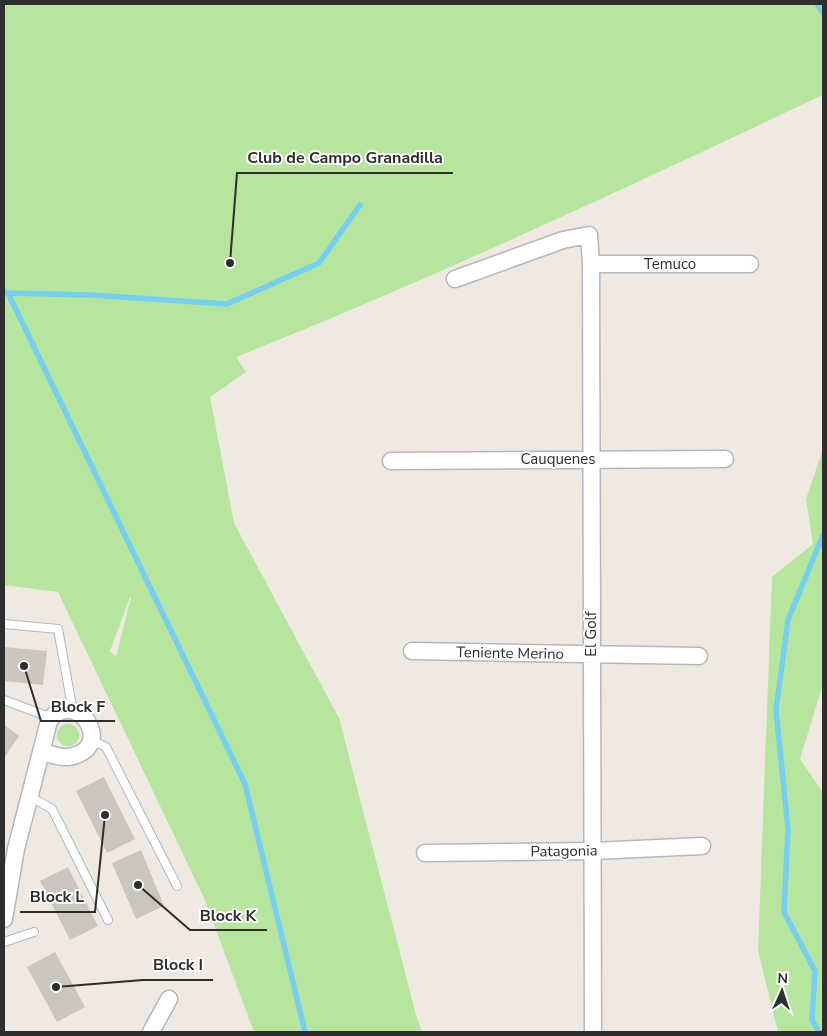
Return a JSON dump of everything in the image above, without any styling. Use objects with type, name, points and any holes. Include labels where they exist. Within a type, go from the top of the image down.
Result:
[{"type":"street","name":"El Golf","points":[[455,279],[563,240],[588,235],[591,264],[590,459],[593,1032]]},
{"type":"street","name":"Temuco","points":[[591,264],[750,264]]},
{"type":"street","name":"Cauquenes","points":[[391,461],[725,459]]},
{"type":"street","name":"Teniente Merino","points":[[412,651],[699,656]]},
{"type":"street","points":[[4,919],[16,849],[49,721],[56,713],[67,710],[82,714],[92,733],[89,746],[84,751],[68,758],[42,752]]},
{"type":"street","name":"Patagonia","points":[[424,853],[593,851],[702,846]]},
{"type":"street","points":[[151,1032],[169,998]]},
{"type":"lane","points":[[4,624],[58,629],[74,712]]},
{"type":"lane","points":[[4,700],[52,718]]},
{"type":"lane","points":[[91,740],[106,747],[177,886]]},
{"type":"lane","points":[[30,796],[52,809],[108,920]]},
{"type":"lane","points":[[4,942],[34,932]]},
{"type":"green space","points":[[4,4],[823,4],[823,95],[458,263],[384,296],[236,357],[246,372],[210,397],[234,523],[339,718],[422,1032],[254,1032],[204,898],[58,592],[4,585]],"holes":[[[131,598],[116,657],[110,651]]]},
{"type":"green space","points":[[823,449],[823,684],[800,759],[823,793],[823,1032],[778,1032],[758,950],[772,577],[813,544],[806,499]]},
{"type":"green space","points":[[68,724],[76,727],[79,735],[76,743],[68,746],[60,743],[57,735],[60,727]]},
{"type":"building","points":[[4,647],[47,651],[43,685],[4,681]]},
{"type":"building","points":[[4,725],[19,736],[4,758]]},
{"type":"building","points":[[104,777],[135,839],[107,853],[76,791]]},
{"type":"building","points":[[141,850],[164,906],[136,919],[112,863]]},
{"type":"building","points":[[68,867],[98,926],[70,940],[40,881]]},
{"type":"building","points":[[55,952],[85,1007],[57,1022],[27,967]]},
{"type":"waterway","points":[[817,4],[823,13]]},
{"type":"waterway","points":[[8,293],[91,295],[227,304],[319,263],[360,205]]},
{"type":"waterway","points":[[4,291],[8,293],[245,784],[305,1032]]},
{"type":"waterway","points":[[819,1032],[812,1020],[815,971],[784,912],[788,829],[776,710],[788,620],[823,535]]},
{"type":"place","name":"Club de Campo Granadilla","points":[[230,263]]},
{"type":"place","name":"Block F","points":[[24,666]]},
{"type":"place","name":"Block L","points":[[105,815]]},
{"type":"place","name":"Block K","points":[[138,885]]},
{"type":"place","name":"Block I","points":[[56,987]]}]
